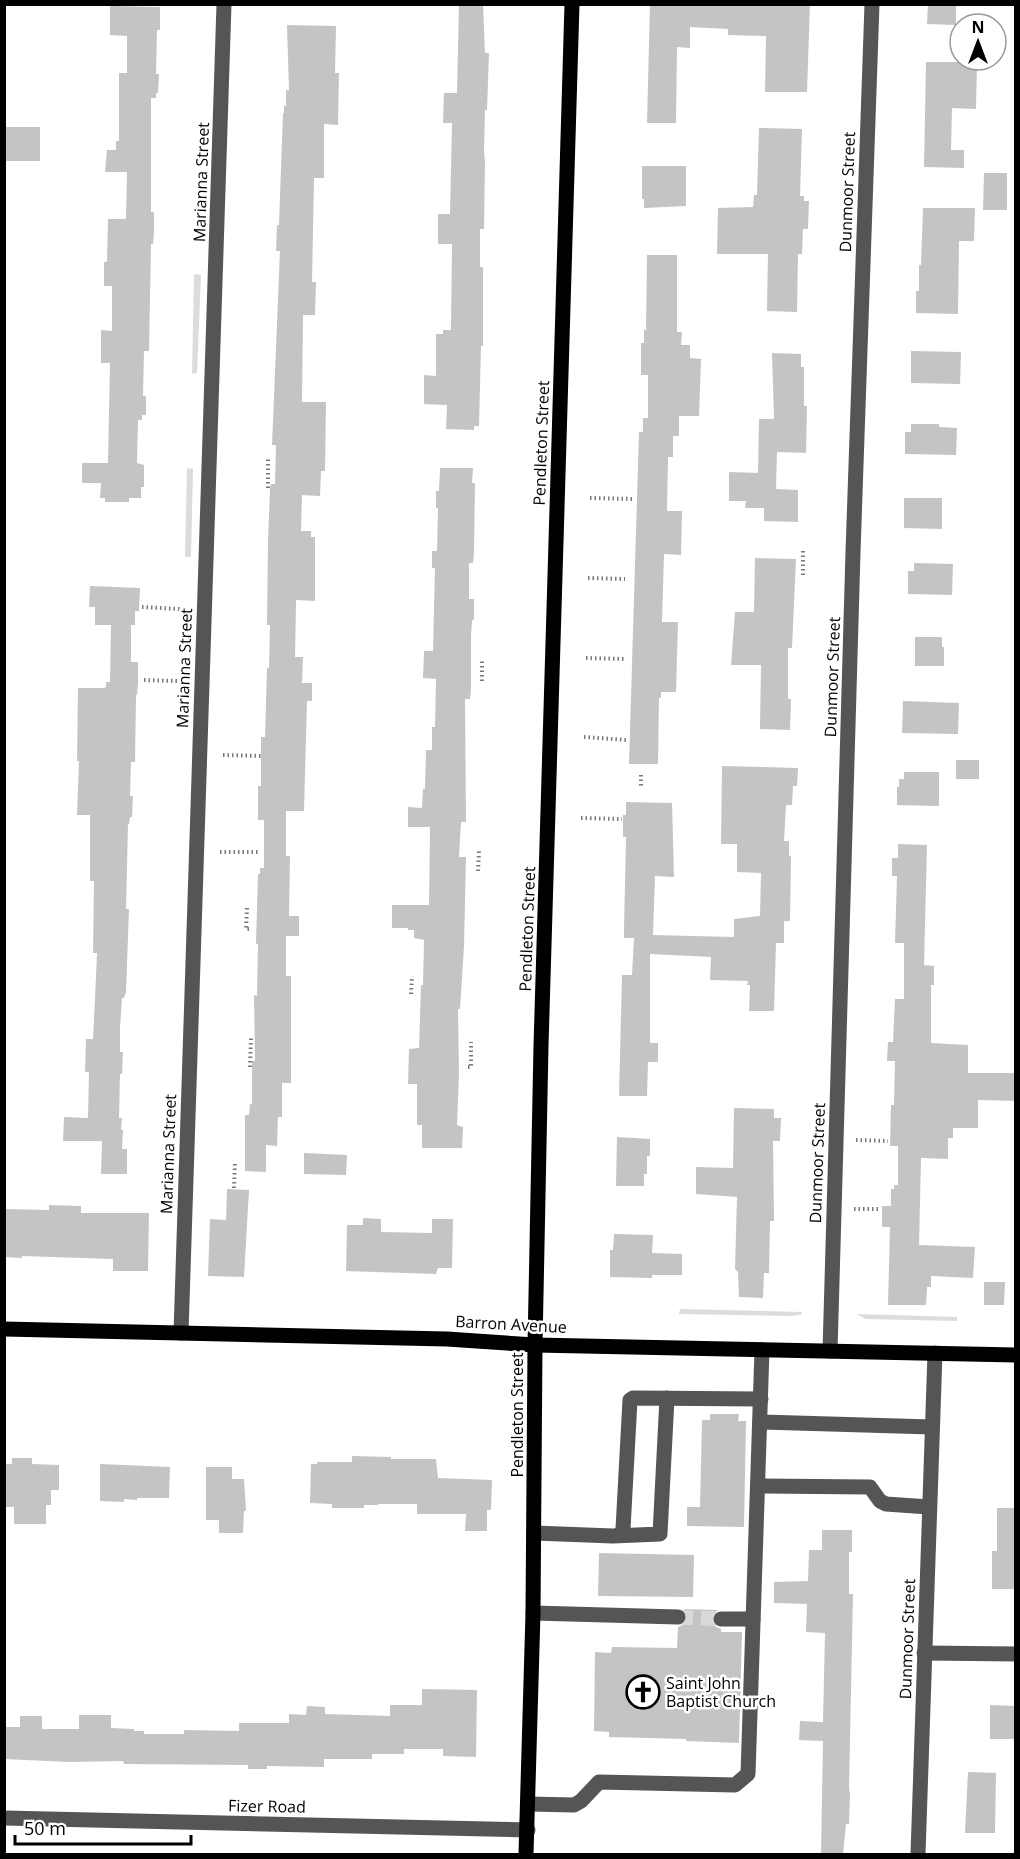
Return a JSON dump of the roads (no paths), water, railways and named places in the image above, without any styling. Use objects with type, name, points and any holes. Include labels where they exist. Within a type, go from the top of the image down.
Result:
[{"type":"main road","name":"Pendleton Street","points":[[526,1854],[533,1613],[541,1046],[572,4]]},
{"type":"main road","name":"Barron Avenue","points":[[4,1329],[447,1339],[535,1345],[1016,1355]]},
{"type":"street","name":"Marianna Street","points":[[181,1333],[224,4]]},
{"type":"street","name":"Dunmoor Street","points":[[830,1351],[872,4]]},
{"type":"street","points":[[529,1804],[574,1805],[599,1782],[735,1785],[748,1774],[762,1350]]},
{"type":"street","name":"Dunmoor Street","points":[[918,1854],[935,1353]]},
{"type":"street","points":[[620,1535],[623,1529],[629,1403],[633,1398],[761,1399]]},
{"type":"street","points":[[534,1533],[657,1536],[660,1534],[667,1398]]},
{"type":"street","points":[[760,1422],[932,1427]]},
{"type":"street","points":[[758,1486],[870,1487],[885,1504],[929,1507]]},
{"type":"street","points":[[533,1613],[678,1617]]},
{"type":"street","points":[[721,1619],[753,1619]]},
{"type":"street","points":[[924,1653],[1016,1654]]},
{"type":"street","name":"Fizer Road","points":[[4,1818],[528,1830]]},
{"type":"tunnel","points":[[678,1617],[721,1619]]},
{"type":"place","name":"Saint John Baptist Church","points":[[643,1692]]}]
